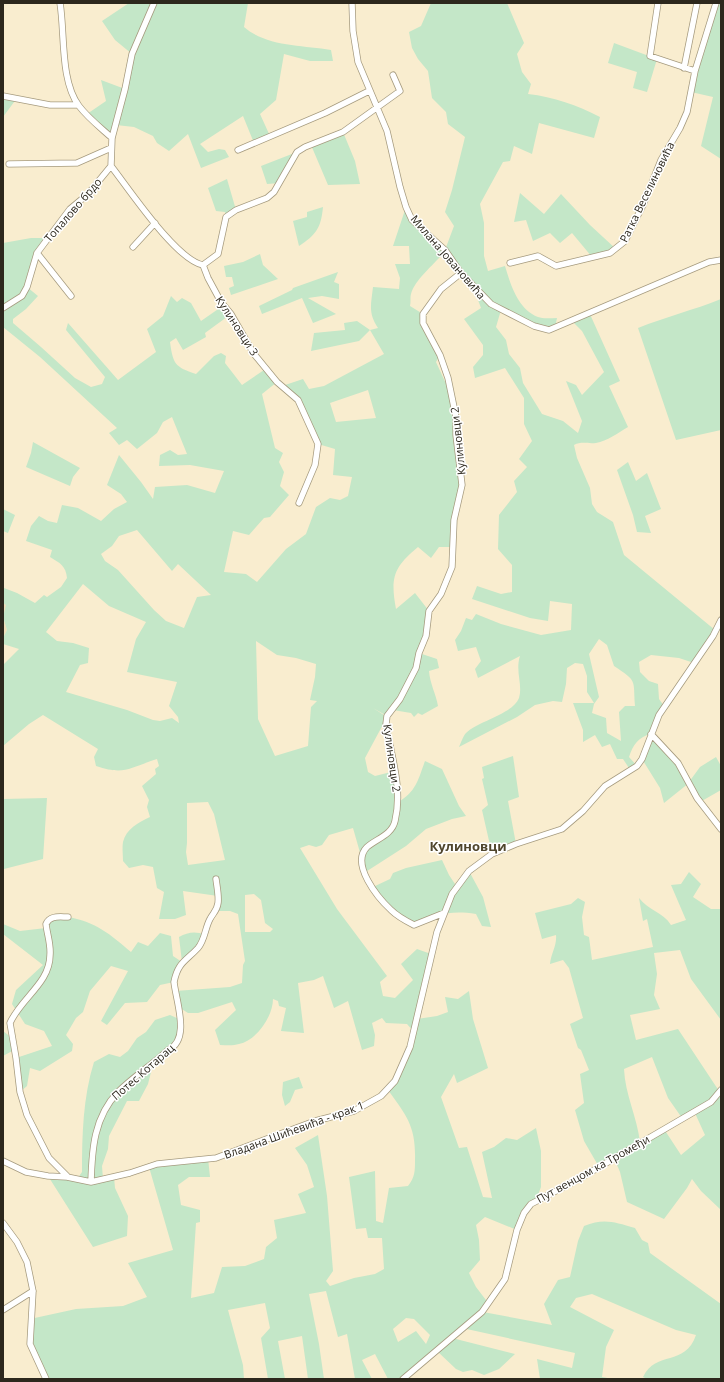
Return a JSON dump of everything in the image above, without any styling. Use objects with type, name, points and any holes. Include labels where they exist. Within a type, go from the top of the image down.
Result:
[{"type":"street","points":[[60,3],[67,74],[72,94],[78,105],[112,138]]},
{"type":"street","points":[[154,3],[132,54],[125,89],[112,138],[111,166],[134,198],[195,263],[204,265],[218,254],[226,217],[236,210],[267,198],[274,192],[297,152],[305,147],[343,132],[377,106],[400,91],[393,76]]},
{"type":"street","name":"Милана Јовановића","points":[[352,3],[353,31],[358,62],[387,131],[406,207],[412,220],[445,250],[461,273],[490,304],[534,326],[549,330],[709,262],[721,260]]},
{"type":"street","points":[[658,3],[650,56],[695,71]]},
{"type":"street","points":[[684,68],[697,3]]},
{"type":"street","name":"Ратка Веселиновића","points":[[510,264],[538,256],[556,266],[610,253],[621,246],[643,205],[661,160],[680,128],[687,112],[695,71],[716,3]]},
{"type":"street","points":[[238,150],[330,111],[369,91]]},
{"type":"street","points":[[3,96],[50,105],[78,105]]},
{"type":"street","points":[[9,164],[77,163],[111,148]]},
{"type":"street","name":"Топалово брдо","points":[[3,308],[22,296],[27,287],[37,253],[70,209],[88,194],[111,166]]},
{"type":"street","points":[[133,247],[156,223]]},
{"type":"street","points":[[37,253],[71,296]]},
{"type":"street","name":"Кулиновци 3","points":[[204,265],[208,278],[218,297],[233,317],[254,354],[277,382],[298,400],[318,444],[315,464],[299,503]]},
{"type":"street","name":"Кулиновци 2","points":[[444,913],[414,925],[396,914],[376,892],[364,873],[361,866],[361,856],[367,848],[390,831],[395,822],[398,802],[397,782],[386,724],[387,716],[400,699],[416,668],[419,653],[426,636],[429,611],[441,594],[452,567],[454,520],[462,486],[456,435],[456,417],[448,378],[440,355],[423,323],[423,314],[441,289],[461,273]]},
{"type":"street","name":"Владана Шићевића - крак 1","points":[[3,1161],[26,1172],[48,1176],[67,1177],[91,1182],[130,1173],[157,1164],[216,1158],[315,1121],[354,1111],[382,1096],[395,1081],[410,1047],[431,954],[444,913],[452,894],[469,872],[492,854],[516,844],[554,832],[567,825],[605,786],[637,766],[642,759],[659,715],[713,636],[721,620]]},
{"type":"street","points":[[651,734],[678,763],[697,798],[721,829]]},
{"type":"street","name":"Потес Котарац","points":[[91,1182],[95,1137],[108,1104],[119,1092],[168,1050],[174,1047],[177,1042],[180,1031],[174,982],[178,968],[186,957],[198,948],[203,940],[209,920],[216,911],[218,901],[216,879]]},
{"type":"street","points":[[67,1177],[49,1158],[28,1115],[20,1092],[10,1023],[21,1002],[45,977],[50,954],[46,924],[47,921],[51,918],[68,917]]},
{"type":"street","name":"Пут венцом ка Тромеђи","points":[[403,1379],[482,1312],[489,1304],[505,1279],[517,1230],[524,1213],[531,1204],[577,1180],[711,1102],[721,1090]]},
{"type":"street","points":[[3,1223],[17,1242],[27,1262],[33,1291],[30,1344],[46,1379]]},
{"type":"street","points":[[3,1310],[33,1291]]},
{"type":"shaded area","points":[[3,603],[7,605],[3,617]]},
{"type":"shaded area","points":[[3,617],[7,630],[3,638]]},
{"type":"green space","points":[[129,3],[248,3],[244,27],[253,34],[274,42],[331,50],[333,61],[310,61],[284,54],[276,100],[260,114],[270,136],[254,143],[243,116],[200,144],[208,152],[219,149],[225,150],[229,157],[201,168],[188,134],[169,151],[157,143],[153,136],[134,127],[116,125],[112,138],[87,114],[106,101],[101,80],[125,89],[132,54],[115,40],[102,21]]},
{"type":"green space","points":[[431,3],[507,3],[524,43],[517,54],[522,72],[531,84],[528,94],[565,102],[600,117],[594,138],[539,123],[532,154],[514,146],[510,161],[503,162],[480,204],[484,223],[484,256],[488,271],[505,266],[516,296],[525,308],[540,318],[557,318],[555,328],[549,330],[501,310],[496,327],[506,340],[509,354],[520,368],[523,383],[542,414],[563,421],[578,433],[582,421],[566,381],[576,385],[582,395],[604,372],[582,331],[571,320],[589,312],[620,381],[609,386],[628,427],[600,442],[580,443],[574,445],[577,458],[590,488],[592,504],[597,512],[613,522],[624,555],[715,630],[694,663],[679,658],[651,655],[639,662],[640,672],[649,681],[658,684],[659,699],[664,706],[651,734],[639,739],[632,749],[629,757],[637,766],[631,771],[623,759],[617,759],[610,744],[602,747],[595,735],[583,742],[583,730],[573,703],[594,703],[587,692],[587,676],[583,664],[575,663],[567,668],[566,684],[562,702],[553,701],[535,705],[517,717],[459,747],[466,733],[478,725],[510,709],[519,698],[520,693],[518,667],[520,656],[478,678],[475,669],[481,661],[476,647],[458,651],[455,640],[461,631],[466,618],[472,620],[476,614],[501,624],[541,635],[571,630],[572,604],[550,601],[548,621],[530,618],[472,599],[477,586],[501,594],[512,592],[512,565],[498,549],[499,515],[517,492],[514,481],[527,467],[519,459],[532,441],[524,424],[524,398],[505,368],[475,378],[473,367],[483,355],[483,345],[464,319],[481,308],[478,300],[482,297],[445,251],[426,271],[413,288],[410,306],[423,314],[423,323],[440,355],[436,362],[453,399],[462,485],[453,547],[439,547],[431,558],[418,547],[399,567],[394,581],[394,598],[396,609],[415,593],[429,611],[419,653],[437,659],[439,668],[429,671],[438,706],[422,715],[418,713],[414,717],[411,713],[393,710],[387,716],[373,708],[387,717],[365,758],[368,772],[375,776],[395,771],[398,802],[413,790],[425,761],[442,769],[459,806],[466,816],[452,819],[426,829],[406,846],[364,873],[353,828],[329,835],[322,845],[316,847],[309,845],[300,848],[337,909],[387,976],[380,982],[383,996],[395,998],[413,980],[401,964],[417,949],[431,954],[417,1019],[437,1016],[448,1012],[445,997],[458,999],[469,991],[473,1019],[488,1068],[457,1083],[454,1074],[441,1097],[459,1148],[467,1147],[483,1197],[492,1198],[482,1152],[494,1147],[506,1138],[517,1140],[536,1128],[541,1151],[541,1187],[536,1200],[531,1204],[517,1230],[485,1217],[476,1225],[479,1240],[480,1260],[469,1273],[476,1287],[489,1304],[483,1312],[552,1325],[544,1304],[558,1280],[570,1277],[578,1241],[584,1226],[597,1222],[609,1222],[628,1226],[635,1228],[642,1240],[648,1243],[650,1253],[721,1304],[721,1379],[647,1379],[643,1377],[655,1364],[685,1351],[691,1345],[696,1335],[676,1330],[592,1294],[576,1298],[570,1307],[614,1330],[606,1347],[602,1377],[613,1379],[540,1379],[537,1359],[572,1368],[575,1353],[462,1328],[452,1338],[515,1354],[499,1369],[484,1375],[472,1370],[463,1372],[456,1369],[437,1351],[403,1379],[388,1379],[375,1354],[362,1360],[372,1379],[355,1379],[347,1334],[338,1337],[326,1291],[309,1294],[324,1379],[308,1379],[302,1336],[278,1341],[285,1379],[268,1379],[261,1338],[270,1328],[265,1303],[228,1310],[243,1365],[244,1379],[46,1379],[30,1344],[30,1319],[76,1309],[123,1306],[147,1297],[128,1263],[173,1250],[149,1167],[208,1158],[210,1177],[189,1177],[178,1185],[181,1205],[200,1210],[200,1222],[196,1223],[191,1298],[214,1293],[222,1267],[245,1266],[264,1259],[266,1247],[277,1238],[274,1220],[306,1213],[298,1194],[314,1187],[307,1165],[295,1148],[318,1135],[327,1196],[333,1271],[326,1281],[330,1286],[354,1278],[375,1274],[384,1269],[382,1238],[368,1238],[366,1228],[356,1229],[349,1177],[375,1171],[376,1221],[383,1223],[389,1188],[408,1186],[412,1180],[415,1171],[415,1149],[412,1130],[405,1115],[388,1090],[414,1032],[407,1024],[386,1023],[382,1018],[372,1023],[375,1035],[374,1046],[362,1050],[348,1001],[334,1008],[323,976],[314,980],[298,983],[304,1033],[281,1031],[286,1008],[279,1006],[278,1001],[273,999],[267,1020],[252,1038],[237,1045],[220,1045],[215,1030],[236,1010],[232,1002],[198,1013],[188,1013],[177,1006],[175,991],[230,987],[242,983],[243,965],[245,961],[238,914],[230,911],[216,911],[218,896],[183,891],[186,915],[175,919],[159,919],[164,892],[157,888],[153,867],[143,865],[129,868],[123,861],[123,842],[127,833],[137,824],[150,817],[147,807],[149,800],[142,786],[156,774],[155,769],[159,766],[157,759],[121,770],[106,769],[96,766],[94,757],[98,749],[43,715],[29,724],[3,746],[3,665],[19,649],[3,644],[3,638],[7,630],[3,617],[6,605],[3,603],[3,590],[4,588],[17,593],[35,603],[44,595],[47,597],[61,587],[67,578],[62,565],[50,557],[52,550],[26,541],[31,526],[39,516],[48,521],[57,523],[62,505],[78,508],[101,521],[114,509],[127,502],[121,494],[107,485],[119,455],[153,499],[155,487],[187,485],[215,493],[224,471],[190,465],[159,466],[160,455],[170,450],[178,455],[187,454],[172,417],[163,422],[157,433],[137,449],[127,440],[119,445],[109,433],[117,428],[40,357],[3,327],[3,243],[31,238],[48,238],[37,253],[27,287],[38,296],[26,309],[13,319],[13,323],[75,378],[91,387],[102,384],[105,377],[66,330],[68,323],[118,380],[156,352],[147,329],[163,316],[171,296],[177,302],[182,298],[191,303],[201,321],[224,305],[231,314],[205,333],[206,337],[183,350],[176,338],[170,342],[172,355],[176,364],[189,372],[196,374],[214,356],[221,353],[226,356],[225,363],[242,385],[267,368],[277,382],[262,394],[275,448],[283,453],[279,462],[284,472],[280,486],[289,495],[270,517],[264,518],[249,535],[233,531],[224,572],[246,574],[257,582],[286,549],[306,534],[316,507],[330,498],[340,500],[348,496],[352,477],[333,475],[335,449],[318,444],[298,400],[282,386],[303,379],[309,389],[324,386],[384,354],[370,330],[378,328],[371,313],[373,287],[399,289],[400,278],[395,264],[410,264],[409,246],[393,246],[406,207],[413,220],[445,250],[454,226],[445,212],[465,137],[448,124],[446,112],[432,98],[428,71],[418,59],[412,48],[409,32],[421,26]],"holes":[[[368,390],[376,418],[336,422],[330,403]],[[137,530],[172,571],[178,564],[211,595],[197,597],[184,628],[166,621],[118,570],[105,561],[101,554],[112,546],[119,536]],[[83,584],[109,606],[146,622],[136,639],[127,672],[177,682],[169,706],[178,717],[179,723],[172,718],[160,721],[153,720],[127,710],[66,692],[80,665],[88,663],[89,648],[73,643],[57,641],[46,632]],[[599,639],[607,645],[614,666],[627,675],[633,682],[634,686],[635,706],[625,706],[619,712],[621,741],[607,733],[606,718],[592,713],[594,704],[599,697],[589,654]],[[256,641],[277,655],[296,658],[316,664],[310,700],[317,701],[311,707],[308,746],[275,756],[258,719]],[[208,802],[214,814],[225,860],[188,865],[186,852],[187,803]],[[254,894],[261,900],[265,923],[273,929],[270,932],[245,932],[245,895]],[[406,1318],[414,1319],[430,1335],[426,1344],[416,1331],[398,1342],[393,1329]]]},
{"type":"green space","points":[[716,3],[721,3],[721,159],[701,146],[713,97],[691,92]]},
{"type":"green space","points":[[614,43],[657,59],[647,92],[633,88],[637,72],[608,63]]},
{"type":"green space","points":[[3,96],[17,98],[3,117]]},
{"type":"green space","points":[[343,132],[355,161],[360,184],[328,185],[311,145]]},
{"type":"green space","points":[[297,152],[280,183],[267,184],[261,166]]},
{"type":"green space","points":[[227,179],[236,210],[226,217],[225,212],[216,211],[208,188]]},
{"type":"green space","points":[[520,193],[544,214],[561,194],[590,225],[616,249],[592,257],[572,233],[560,243],[550,233],[533,241],[526,220],[514,222]]},
{"type":"green space","points":[[323,207],[321,220],[317,230],[310,238],[299,246],[293,221],[307,217],[307,212]]},
{"type":"green space","points":[[260,254],[263,265],[278,279],[231,295],[229,288],[234,286],[232,277],[226,277],[224,266],[243,262]]},
{"type":"green space","points":[[338,272],[334,282],[339,284],[339,299],[322,296],[308,298],[336,314],[313,323],[302,298],[262,314],[259,306],[292,290],[293,288]]},
{"type":"green space","points":[[721,299],[721,430],[676,440],[638,328]]},
{"type":"green space","points":[[357,321],[370,330],[359,341],[311,351],[314,333],[345,330],[344,323]]},
{"type":"green space","points":[[33,442],[80,468],[73,477],[70,486],[26,467]]},
{"type":"green space","points":[[628,462],[636,481],[647,473],[661,509],[645,516],[651,533],[637,532],[633,515],[617,470]]},
{"type":"green space","points":[[3,509],[15,515],[8,533],[3,531]]},
{"type":"green space","points":[[651,734],[678,763],[689,782],[700,767],[716,757],[721,766],[721,790],[700,802],[689,783],[664,803],[660,788],[642,759]]},
{"type":"green space","points":[[513,756],[519,797],[508,801],[516,844],[492,854],[482,810],[488,805],[482,779],[484,778],[482,767]]},
{"type":"green space","points":[[47,798],[43,859],[4,869],[3,877],[3,799]]},
{"type":"green space","points":[[442,860],[457,887],[469,871],[483,897],[491,927],[482,926],[476,914],[466,913],[444,914],[414,925],[391,911],[373,887],[390,879],[393,873],[406,868]]},
{"type":"green space","points":[[689,872],[701,884],[693,897],[711,909],[720,909],[721,907],[721,1020],[691,979],[680,950],[654,953],[657,974],[654,995],[660,1009],[630,1015],[636,1040],[678,1029],[721,1094],[721,1210],[701,1191],[692,1179],[664,1219],[627,1202],[620,1172],[614,1158],[599,1167],[584,1141],[575,1110],[584,1103],[580,1074],[589,1070],[581,1050],[578,1048],[570,1024],[583,1018],[569,968],[563,960],[550,964],[556,943],[556,935],[542,939],[535,913],[571,904],[578,898],[585,902],[582,917],[584,935],[589,937],[592,960],[653,947],[647,919],[643,921],[639,898],[664,917],[671,925],[686,920],[671,885],[681,884]],"holes":[[[652,1057],[668,1098],[682,1118],[694,1111],[705,1135],[681,1155],[664,1129],[640,1142],[626,1087],[624,1069]]]},
{"type":"green space","points":[[68,917],[87,922],[95,926],[131,952],[138,942],[148,946],[160,933],[171,936],[173,956],[182,962],[179,937],[192,933],[205,935],[203,940],[186,957],[174,982],[160,985],[147,1002],[125,1003],[107,1025],[101,1021],[128,971],[111,966],[90,991],[83,1012],[76,1018],[66,1035],[73,1044],[72,1051],[40,1071],[30,1068],[27,1086],[20,1092],[16,1058],[52,1046],[44,1031],[25,1024],[12,1004],[16,990],[43,965],[3,934],[3,924],[20,931],[46,928],[47,921]]},
{"type":"green space","points":[[170,1015],[179,1019],[177,1042],[153,1064],[148,1084],[139,1101],[127,1101],[109,1136],[108,1149],[102,1166],[103,1179],[114,1177],[115,1188],[128,1216],[127,1236],[93,1247],[48,1176],[77,1179],[82,1172],[85,1102],[94,1062],[109,1054],[120,1057],[128,1051],[137,1038],[146,1032],[155,1020]]},
{"type":"green space","points":[[3,1031],[12,1038],[14,1050],[3,1056]]},
{"type":"green space","points":[[299,1077],[303,1088],[295,1090],[290,1102],[285,1106],[282,1095],[283,1082]]},
{"type":"district","name":"Кулиновци","points":[[468,846]]}]
